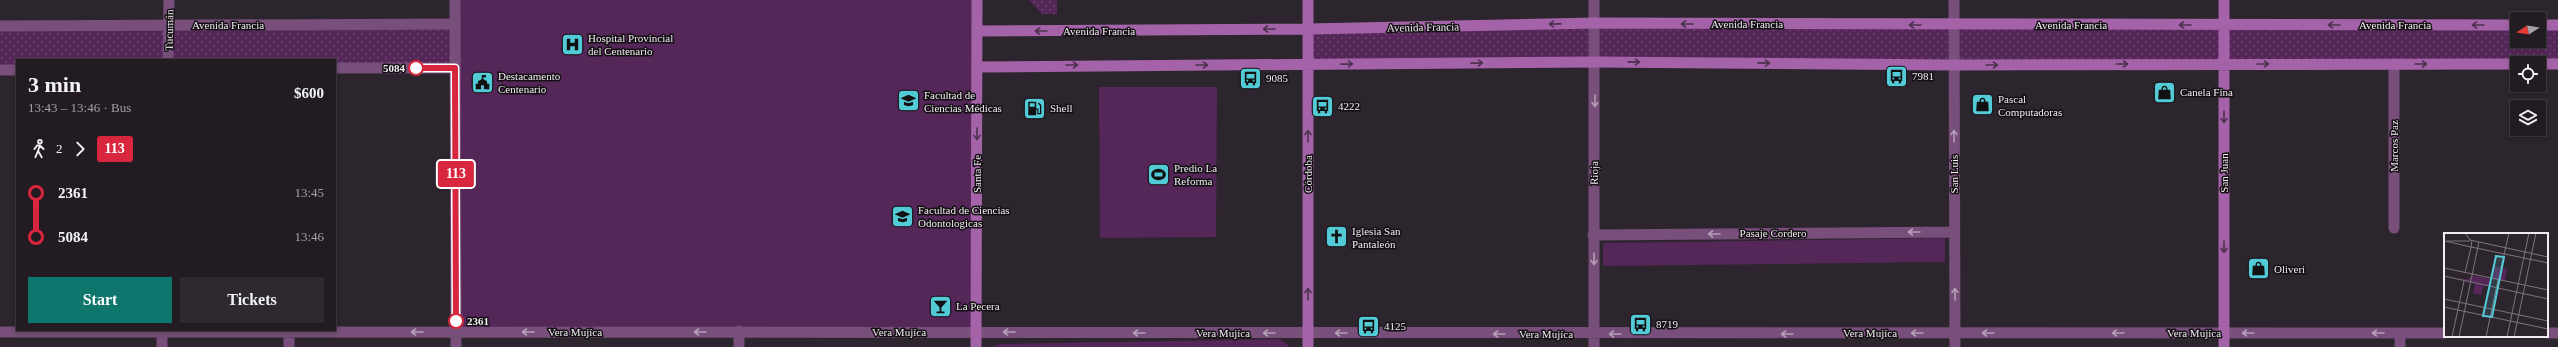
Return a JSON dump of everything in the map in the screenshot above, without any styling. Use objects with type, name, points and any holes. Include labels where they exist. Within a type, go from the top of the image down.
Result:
[{"type":"main road","name":"Santa Fe","points":[[976,347],[977,0]]},
{"type":"main road","name":"Córdoba","points":[[1308,0],[1308,347]]},
{"type":"main road","name":"San Juan","points":[[2224,0],[2224,347]]},
{"type":"main road","name":"Avenida Francia","points":[[977,31],[1308,29],[1594,23],[1954,25],[2510,25]]},
{"type":"main road","points":[[2546,25],[2558,25]]},
{"type":"main road","points":[[977,67],[1595,62],[1954,65],[2510,64]]},
{"type":"main road","points":[[2546,64],[2558,64]]},
{"type":"street","name":"Tucumán","points":[[168,59],[169,0]]},
{"type":"street","points":[[455,0],[456,347]]},
{"type":"street","name":"Rioja","points":[[1594,0],[1594,347]]},
{"type":"street","name":"San Luis","points":[[1954,0],[1954,232],[1956,347]]},
{"type":"street","name":"Avenida Francia","points":[[0,26],[455,24]]},
{"type":"street","name":"Marcos Paz","points":[[2394,64],[2394,228]]},
{"type":"street","points":[[336,68],[455,68]]},
{"type":"street","points":[[0,70],[16,70]]},
{"type":"street","name":"Pasaje Cordero","points":[[1594,234],[1954,232]]},
{"type":"street","points":[[162,331],[162,347]]},
{"type":"street","name":"Vera Mujíca","points":[[0,332],[976,332],[1594,334],[2444,333]]},
{"type":"street","points":[[288,332],[288,347]]},
{"type":"street","points":[[739,332],[739,347]]},
{"type":"street","points":[[2400,333],[2400,347]]},
{"type":"shaded area","points":[[455,0],[977,0],[976,332],[456,332]]},
{"type":"shaded area","points":[[1029,0],[1057,0],[1057,14],[1042,14]]},
{"type":"shaded area","points":[[455,24],[455,68],[336,68],[336,59],[16,59],[16,70],[0,70],[0,26]]},
{"type":"shaded area","points":[[2510,25],[2510,48],[2546,48],[2546,25],[2558,25],[2558,64],[2546,64],[2546,56],[2510,56],[2510,64],[1308,65],[1308,29]]},
{"type":"shaded area","name":"Predio La Reforma","points":[[1099,87],[1217,87],[1216,237],[1100,238]]},
{"type":"shaded area","points":[[1945,238],[1945,262],[1603,266],[1603,243]]},
{"type":"shaded area","points":[[1280,339],[1290,347],[992,347],[1000,344]]},
{"type":"bus line","name":"113","points":[[416,68],[455,68],[456,321]]},
{"type":"place","name":"Hospital Provincial del Centenario","points":[[573,44]]},
{"type":"place","name":"5084","points":[[416,68]]},
{"type":"place","name":"7981","points":[[1896,76]]},
{"type":"place","name":"9085","points":[[1251,78]]},
{"type":"place","name":"Destacamento Centenario","points":[[482,82]]},
{"type":"place","name":"Canela Fina","points":[[2164,92]]},
{"type":"place","name":"Facultad de Ciencias Médicas","points":[[908,101]]},
{"type":"place","name":"Pascal Computadoras","points":[[1983,105]]},
{"type":"place","name":"4222","points":[[1323,106]]},
{"type":"place","name":"Shell","points":[[1035,108]]},
{"type":"place","name":"Predio La Reforma","points":[[1158,174]]},
{"type":"place","name":"Facultad de Ciencias Odontologicas","points":[[903,216]]},
{"type":"place","name":"Iglesia San Pantaleón","points":[[1336,237]]},
{"type":"place","name":"Oliveri","points":[[2258,269]]},
{"type":"place","name":"La Pecera","points":[[941,306]]},
{"type":"place","name":"2361","points":[[456,321]]},
{"type":"place","name":"8719","points":[[1641,324]]},
{"type":"place","name":"4125","points":[[1368,326]]}]
